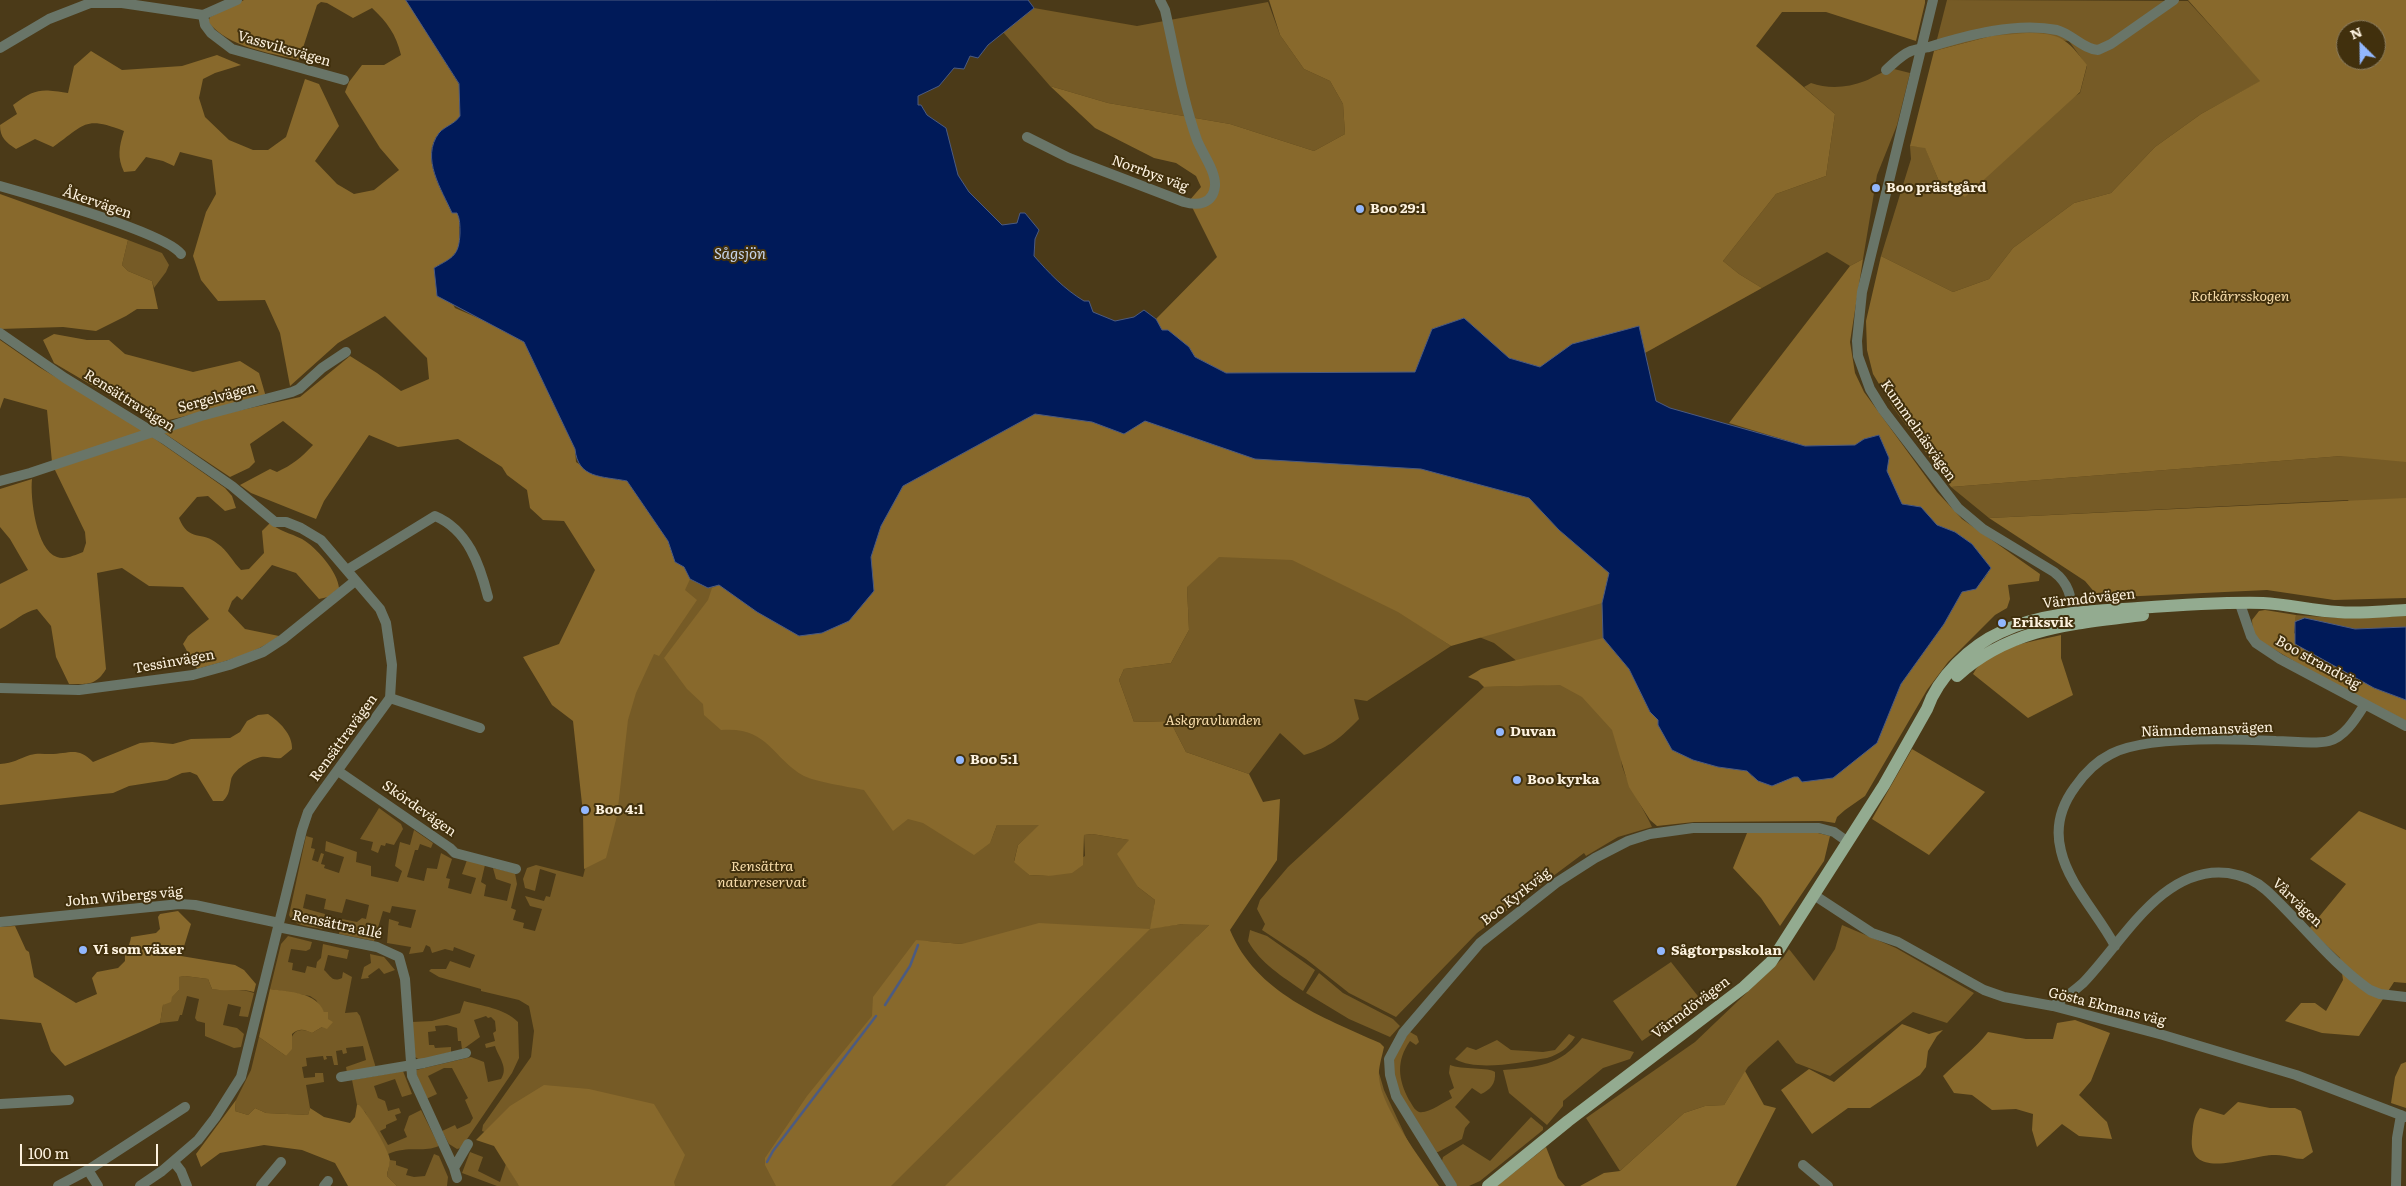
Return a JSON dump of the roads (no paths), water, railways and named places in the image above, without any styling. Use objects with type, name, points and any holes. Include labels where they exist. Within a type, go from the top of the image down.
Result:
[{"type":"main road","name":"Värmdövägen","points":[[1488,1186],[1510,1166],[1760,973],[1779,951],[1884,786],[1927,709],[1931,698],[1951,670],[1979,645],[2002,631],[2019,625],[2074,620],[2158,606],[2265,603],[2337,612],[2406,610]]},
{"type":"street","points":[[0,48],[49,19],[89,2],[122,3],[203,15],[236,0]]},
{"type":"street","name":"Norrbys väg","points":[[1027,137],[1069,158],[1184,202],[1200,205],[1207,201],[1212,195],[1215,181],[1197,140],[1165,10],[1160,0]]},
{"type":"street","name":"Kummelnäsvägen","points":[[1933,0],[1923,48],[1862,292],[1857,342],[1858,356],[1862,371],[1875,398],[1942,489],[1958,508],[1983,529],[2054,572],[2063,580],[2070,588],[2074,620]]},
{"type":"street","points":[[1886,70],[1902,56],[1923,48],[1974,34],[2033,28],[2064,32],[2085,46],[2098,50],[2111,44],[2174,0]]},
{"type":"street","name":"Vassviksvägen","points":[[203,15],[205,25],[211,33],[232,49],[344,80]]},
{"type":"street","name":"Åkervägen","points":[[0,186],[61,204],[142,233],[177,248],[181,254]]},
{"type":"street","name":"Rensättravägen","points":[[0,333],[65,378],[152,431],[232,486],[275,522],[286,522],[301,528],[321,540],[380,609],[386,623],[392,665],[390,698],[308,812],[241,1077],[209,1125],[174,1162],[140,1186]]},
{"type":"street","name":"Sergelvägen","points":[[0,481],[30,473],[152,431],[292,392],[299,389],[322,368],[346,352]]},
{"type":"street","points":[[347,570],[435,516],[442,519],[474,552],[488,597]]},
{"type":"street","name":"Tessinvägen","points":[[0,688],[79,690],[193,675],[229,665],[263,652],[283,639],[355,581]]},
{"type":"street","name":"Boo strandväg","points":[[2236,604],[2250,636],[2256,643],[2280,659],[2406,726]]},
{"type":"street","points":[[390,698],[480,728]]},
{"type":"street","name":"Nämndemansvägen","points":[[2115,946],[2102,922],[2066,868],[2060,850],[2058,836],[2062,808],[2082,777],[2112,753],[2151,743],[2239,739],[2327,742],[2344,731],[2354,721],[2365,704]]},
{"type":"street","name":"Skördevägen","points":[[338,771],[455,853],[516,868]]},
{"type":"street","name":"Boo Kyrkväg","points":[[1452,1186],[1396,1096],[1390,1075],[1390,1059],[1403,1033],[1467,956],[1527,904],[1596,858],[1628,841],[1650,834],[1694,828],[1819,828],[1834,832],[1848,842]]},
{"type":"street","name":"Vårvägen","points":[[2053,1006],[2083,983],[2156,901],[2181,880],[2208,873],[2233,874],[2248,879],[2265,889],[2294,920],[2365,987],[2380,994],[2406,997]]},
{"type":"street","name":"Gösta Ekmans väg","points":[[1814,896],[1872,934],[1898,942],[1984,990],[2004,997],[2053,1006],[2163,1035],[2296,1075],[2403,1116]]},
{"type":"street","name":"John Wibergs väg","points":[[0,922],[180,904],[195,905],[279,925]]},
{"type":"street","name":"Rensättra allé","points":[[279,925],[377,947],[399,957],[405,979],[412,1076],[456,1173],[468,1144]]},
{"type":"street","points":[[341,1077],[466,1054]]},
{"type":"street","points":[[0,1104],[69,1100]]},
{"type":"street","points":[[58,1186],[88,1170],[185,1107]]},
{"type":"street","points":[[2396,1186],[2396,1138],[2403,1116]]},
{"type":"street","points":[[174,1162],[181,1171],[187,1186]]},
{"type":"street","points":[[261,1186],[280,1162]]},
{"type":"street","points":[[1803,1165],[1828,1186]]},
{"type":"street","points":[[88,1170],[98,1186]]},
{"type":"water","name":"Sågsjön","points":[[406,0],[1028,0],[1034,8],[988,45],[978,58],[970,56],[964,69],[954,68],[939,86],[918,96],[918,105],[921,105],[927,115],[946,128],[958,175],[969,192],[1002,225],[1017,223],[1020,213],[1025,213],[1039,230],[1035,239],[1034,256],[1063,286],[1084,301],[1089,301],[1093,312],[1115,321],[1134,317],[1144,310],[1156,319],[1162,330],[1168,330],[1189,347],[1195,357],[1226,373],[1415,372],[1432,329],[1464,318],[1509,358],[1540,367],[1572,344],[1639,326],[1656,401],[1670,408],[1805,446],[1855,445],[1864,439],[1879,435],[1889,458],[1887,471],[1902,504],[1921,507],[1937,525],[1955,532],[1972,544],[1991,568],[1976,589],[1962,592],[1944,624],[1901,684],[1877,743],[1833,778],[1802,782],[1798,777],[1794,777],[1772,786],[1758,781],[1747,771],[1718,767],[1693,760],[1672,750],[1658,725],[1658,720],[1650,712],[1629,669],[1603,638],[1602,603],[1609,573],[1559,530],[1529,498],[1421,469],[1255,459],[1145,421],[1124,434],[1092,422],[1035,414],[903,486],[881,526],[871,557],[874,591],[849,621],[822,633],[799,636],[757,612],[719,585],[708,588],[690,579],[684,567],[675,562],[668,541],[627,481],[600,477],[586,471],[581,466],[575,449],[524,342],[437,296],[434,268],[454,255],[458,247],[460,227],[457,213],[452,213],[438,184],[432,163],[432,153],[439,133],[460,116],[459,84]]},
{"type":"water","points":[[2305,618],[2355,629],[2406,627],[2406,700],[2374,688],[2295,644],[2295,622]]},
{"type":"waterway","points":[[885,1005],[910,966],[918,945]]},
{"type":"waterway","points":[[767,1162],[773,1151],[876,1016]]},
{"type":"place","name":"Boo prästgård","points":[[1876,188]]},
{"type":"place","name":"Boo 29:1","points":[[1360,209]]},
{"type":"place","name":"Eriksvik","points":[[2002,623]]},
{"type":"place","name":"Duvan","points":[[1500,732]]},
{"type":"place","name":"Boo 5:1","points":[[960,760]]},
{"type":"place","name":"Boo kyrka","points":[[1517,780]]},
{"type":"place","name":"Boo 4:1","points":[[585,810]]},
{"type":"place","name":"Vi som växer","points":[[83,950]]},
{"type":"place","name":"Sågtorpsskolan","points":[[1661,951]]},
{"type":"park label","name":"Rotkärrsskogen","points":[[2240,297]]},
{"type":"park label","name":"Askgravlunden","points":[[1213,721]]},
{"type":"park label","name":"Rensättra naturreservat","points":[[762,876]]}]
